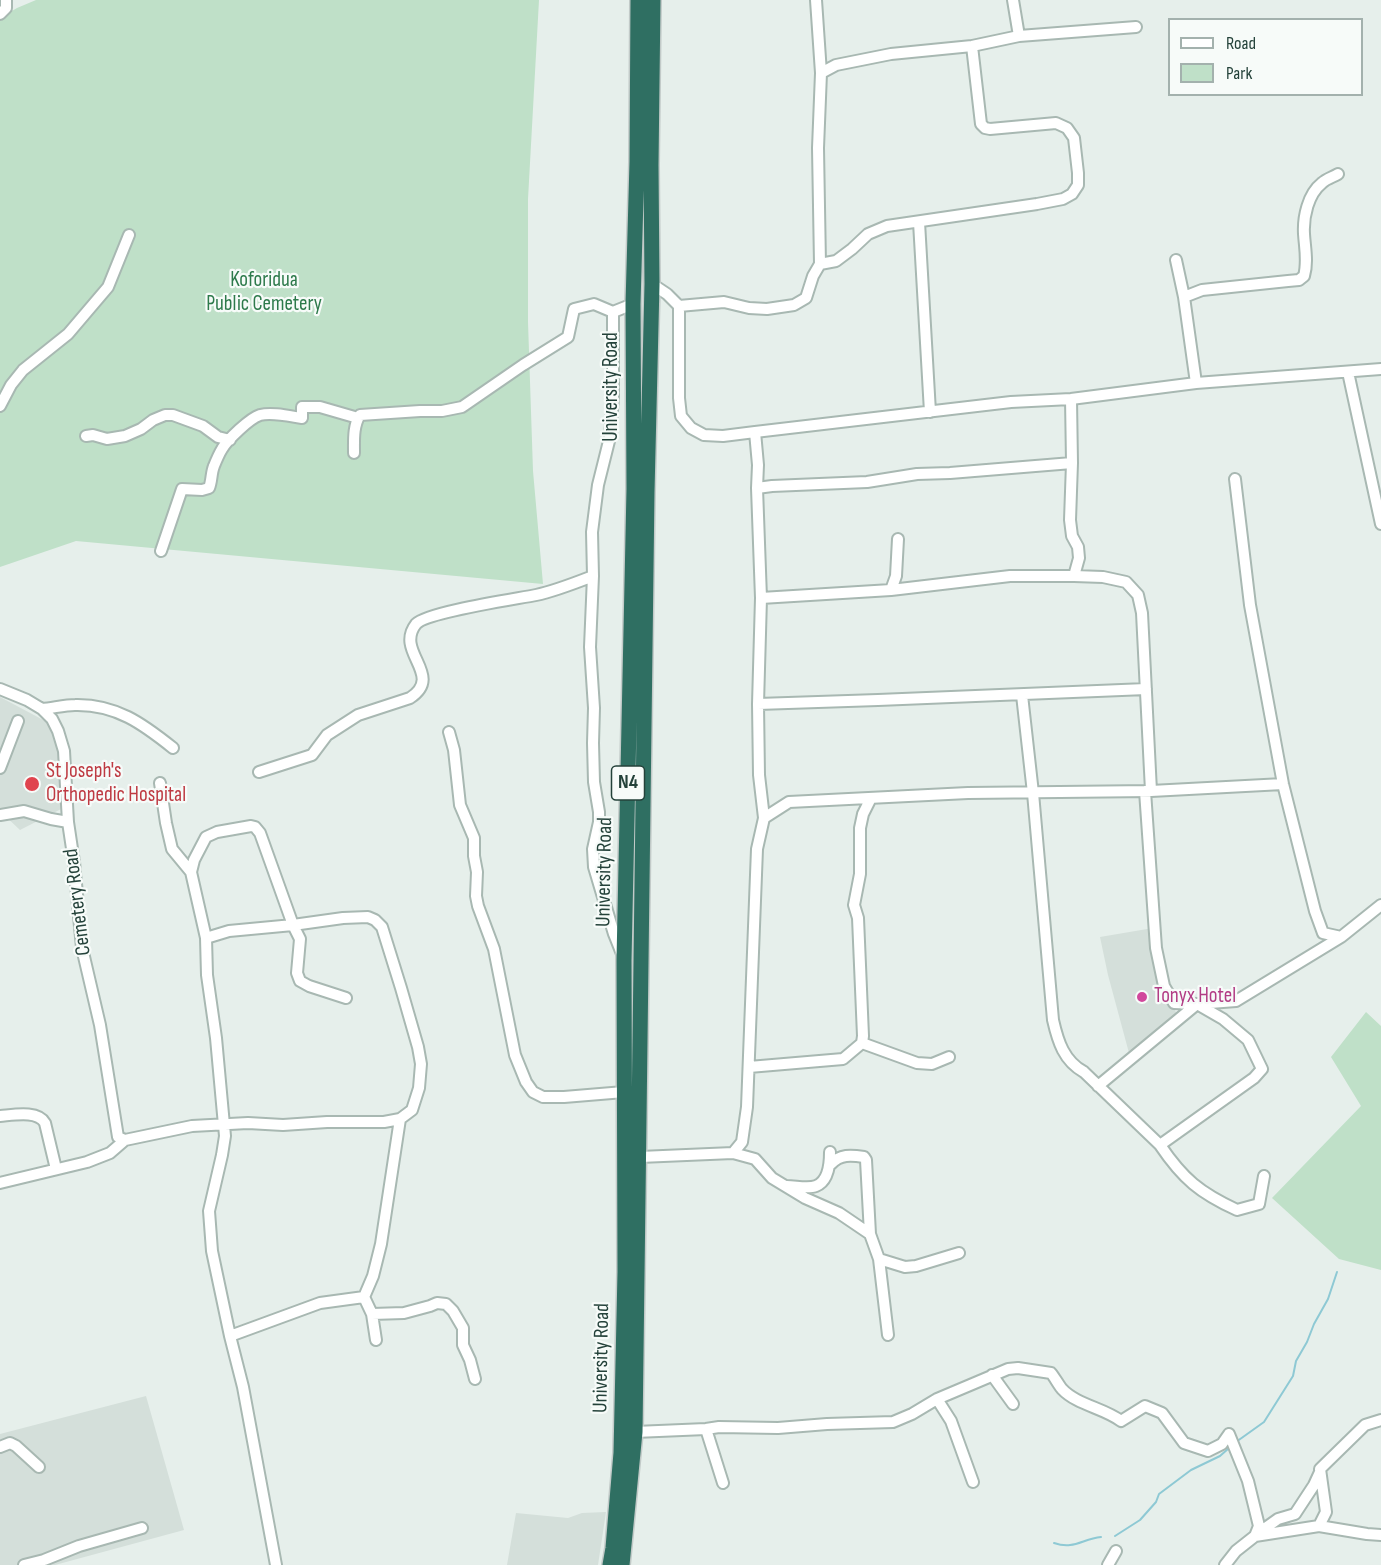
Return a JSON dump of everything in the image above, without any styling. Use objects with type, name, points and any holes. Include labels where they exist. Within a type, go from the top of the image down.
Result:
[{"type":"highway","name":"University Road","points":[[610,1565],[622,1433],[625,1272],[624,960],[634,489],[633,304],[638,0]]},
{"type":"highway","name":"University Road","points":[[622,1565],[635,1432],[647,492],[652,284],[653,0]]},
{"type":"street","points":[[0,14],[6,8],[6,0]]},
{"type":"street","points":[[679,306],[724,302],[749,308],[767,309],[794,305],[806,298],[813,276],[820,264],[818,148],[821,73],[816,0]]},
{"type":"street","points":[[1013,0],[1019,36]]},
{"type":"street","points":[[821,73],[836,65],[891,54],[972,46],[1019,36],[1136,27]]},
{"type":"street","points":[[820,264],[836,261],[868,234],[887,226],[1063,199],[1072,194],[1078,185],[1074,138],[1067,128],[1056,123],[990,129],[981,124],[972,46]]},
{"type":"street","points":[[1184,297],[1202,290],[1299,280],[1304,276],[1307,259],[1304,232],[1307,210],[1314,192],[1323,182],[1338,174]]},
{"type":"street","points":[[919,222],[930,412]]},
{"type":"street","points":[[0,406],[11,385],[24,370],[68,334],[108,287],[129,235]]},
{"type":"street","points":[[1176,260],[1197,383]]},
{"type":"street","points":[[652,284],[679,306],[681,416],[691,428],[704,435],[723,436],[1011,402],[1071,399],[1197,383],[1381,369]]},
{"type":"street","points":[[354,453],[355,431],[360,415],[442,411],[462,407],[568,337],[574,309],[594,304],[613,312],[633,304]]},
{"type":"street","points":[[613,312],[613,397],[610,436],[598,485],[592,532],[590,647],[594,708],[592,743],[594,782],[599,812],[593,849],[594,867],[624,960]]},
{"type":"street","points":[[1348,372],[1381,524]]},
{"type":"street","points":[[1071,399],[1070,520],[1079,558],[1074,576]]},
{"type":"street","points":[[161,551],[182,489],[209,488],[214,465],[223,447],[246,424],[259,415],[302,418],[302,407],[320,407],[358,418]]},
{"type":"street","points":[[86,436],[93,435],[107,439],[125,436],[141,429],[153,420],[165,415],[173,415],[203,426],[218,436],[230,440]]},
{"type":"street","points":[[733,1153],[742,1142],[747,1107],[757,849],[765,818],[759,775],[758,704],[761,598],[758,465],[755,432]]},
{"type":"street","points":[[757,488],[867,482],[917,474],[974,472],[1072,463]]},
{"type":"street","points":[[1235,479],[1250,605],[1284,784],[1315,911],[1323,933],[1341,937]]},
{"type":"street","points":[[891,590],[896,576],[898,539]]},
{"type":"street","points":[[259,772],[312,754],[327,735],[358,715],[415,695],[421,684],[423,673],[411,650],[410,643],[411,635],[420,621],[463,609],[539,594],[593,576]]},
{"type":"street","points":[[761,598],[891,590],[1010,576],[1103,577],[1125,582],[1138,595],[1142,613],[1156,948],[1164,987],[1174,1003],[1236,1001],[1341,937],[1381,905]]},
{"type":"street","name":"Cemetery Road","points":[[0,689],[27,700],[52,719],[64,751],[68,822],[82,948],[100,1025],[118,1137],[125,1140]]},
{"type":"street","points":[[758,704],[1146,689]]},
{"type":"street","points":[[1022,695],[1053,1020],[1056,1034],[1065,1054],[1073,1066],[1084,1072],[1160,1145],[1173,1164],[1197,1188],[1218,1201],[1237,1210],[1259,1204],[1264,1176]]},
{"type":"street","points":[[42,710],[75,705],[120,712],[146,727],[173,748]]},
{"type":"street","points":[[0,768],[18,721]]},
{"type":"street","points":[[449,732],[454,750],[460,805],[474,837],[478,906],[494,949],[515,1055],[526,1082],[532,1092],[543,1097],[624,1092]]},
{"type":"street","points":[[160,783],[172,849],[191,872],[206,938],[207,975],[216,1038],[225,1136],[209,1211],[212,1251],[246,1397],[276,1565]]},
{"type":"street","points":[[765,818],[789,802],[968,793],[1148,791],[1284,784]]},
{"type":"street","points":[[749,1067],[843,1059],[862,1043],[858,918],[854,905],[860,874],[860,828],[863,814],[871,798]]},
{"type":"street","points":[[0,815],[24,811],[68,822]]},
{"type":"street","points":[[191,872],[194,860],[206,837],[217,832],[255,827],[260,833],[300,939],[297,973],[300,981],[346,999]]},
{"type":"street","points":[[0,1183],[87,1162],[110,1154],[125,1140],[192,1126],[248,1123],[283,1125],[384,1122],[400,1119],[412,1110],[419,1088],[421,1064],[418,1047],[382,927],[375,920],[368,916],[343,918],[229,931],[206,938]]},
{"type":"street","points":[[1098,1086],[1197,1004]]},
{"type":"street","points":[[1160,1145],[1254,1078],[1262,1069],[1248,1040],[1223,1019],[1197,1004]]},
{"type":"street","points":[[862,1043],[917,1064],[932,1064],[949,1057]]},
{"type":"street","points":[[0,1116],[36,1115],[42,1118],[56,1169]]},
{"type":"street","points":[[376,1340],[372,1314],[364,1297],[373,1276],[381,1244],[400,1119]]},
{"type":"street","points":[[830,1152],[831,1164]]},
{"type":"street","points":[[640,1157],[733,1153],[755,1159],[772,1178],[839,1213],[870,1234]]},
{"type":"street","points":[[805,1197],[823,1180],[836,1159],[848,1155],[864,1157],[866,1160],[870,1234],[879,1259],[888,1335]]},
{"type":"street","points":[[784,1185],[816,1186]]},
{"type":"street","points":[[879,1259],[905,1267],[959,1253]]},
{"type":"street","points":[[230,1336],[320,1304],[364,1297]]},
{"type":"street","points":[[372,1314],[404,1313],[437,1303],[446,1304],[464,1328],[463,1345],[475,1379]]},
{"type":"street","points":[[635,1432],[739,1426],[778,1428],[893,1422],[938,1399],[1008,1369],[1018,1368],[1051,1373],[1063,1390],[1088,1405],[1112,1414],[1121,1421],[1145,1406],[1162,1413],[1184,1443],[1208,1451],[1222,1444],[1229,1434],[1248,1481],[1259,1526],[1255,1536]]},
{"type":"street","points":[[992,1375],[1013,1404]]},
{"type":"street","points":[[938,1399],[951,1421],[973,1482]]},
{"type":"street","points":[[1225,1565],[1236,1551],[1278,1519],[1295,1514],[1314,1485],[1320,1469],[1365,1425],[1381,1420]]},
{"type":"street","points":[[706,1429],[723,1483]]},
{"type":"street","points":[[0,1447],[10,1443],[16,1446],[39,1467]]},
{"type":"street","points":[[1319,1526],[1326,1512],[1320,1472]]},
{"type":"street","points":[[1255,1536],[1319,1526],[1381,1535]]},
{"type":"street","points":[[24,1565],[142,1528]]},
{"type":"street","points":[[1108,1565],[1116,1551]]},
{"type":"shaded area","name":"St Joseph's Orthopedic Hospital","points":[[0,697],[49,723],[62,762],[65,807],[20,830],[0,811]]},
{"type":"shaded area","name":"Tonyx Hotel","points":[[1153,928],[1160,963],[1178,1019],[1129,1053],[1100,937]]},
{"type":"shaded area","points":[[146,1396],[184,1530],[55,1565],[0,1565],[0,1434]]},
{"type":"shaded area","points":[[606,1512],[598,1565],[507,1565],[516,1513],[568,1518],[582,1513]]},
{"type":"green space","name":"Koforidua Public Cemetery","points":[[36,0],[539,0],[528,199],[528,322],[533,471],[543,584],[76,541],[0,567],[0,18]]},
{"type":"green space","points":[[1366,1012],[1381,1026],[1381,1270],[1339,1259],[1272,1198],[1361,1106],[1331,1057]]},
{"type":"waterway","points":[[1236,1442],[1264,1422],[1293,1376],[1296,1361],[1328,1299],[1337,1272]]},
{"type":"waterway","points":[[1115,1536],[1140,1520],[1156,1502],[1159,1494],[1191,1470],[1220,1456],[1229,1448]]},
{"type":"waterway","points":[[1054,1543],[1073,1545],[1101,1537]]},
{"type":"place","name":"St Joseph's Orthopedic Hospital","points":[[32,784]]},
{"type":"place","name":"Tonyx Hotel","points":[[1142,997]]}]
